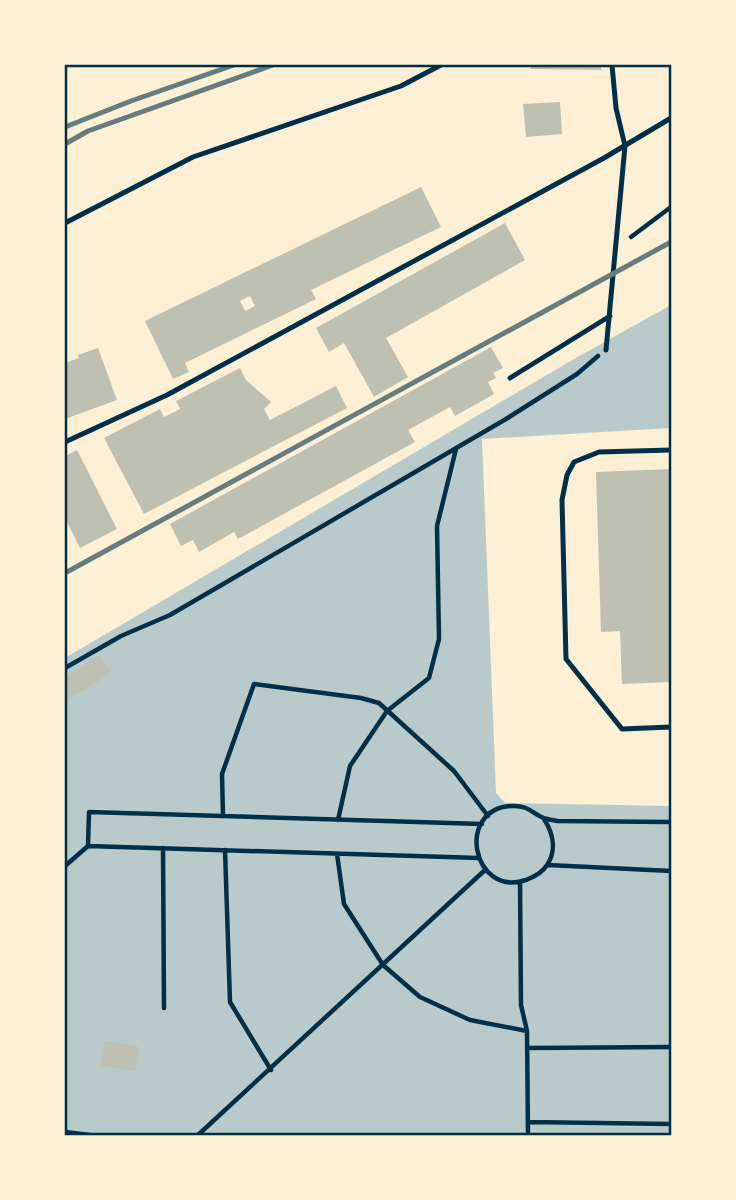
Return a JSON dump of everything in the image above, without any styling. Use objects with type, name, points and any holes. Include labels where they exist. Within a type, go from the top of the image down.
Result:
[{"type":"lane","points":[[65,223],[193,157],[401,86],[441,65]]},
{"type":"lane","points":[[606,350],[625,146],[616,108],[612,65]]},
{"type":"lane","points":[[65,442],[167,395],[625,146],[671,118]]},
{"type":"lane","points":[[510,378],[610,316]]},
{"type":"lane","points":[[671,450],[599,452],[574,462],[567,475],[562,500],[566,659],[622,729],[671,727]]},
{"type":"path","points":[[616,248],[671,206]]},
{"type":"path","points":[[65,668],[121,636],[170,615],[506,419],[577,374],[606,350]]},
{"type":"path","points":[[338,820],[350,766],[387,711],[429,678],[439,639],[437,526],[456,448]]},
{"type":"path","points":[[223,816],[222,774],[254,684],[361,698],[379,704],[454,771],[488,816]]},
{"type":"path","points":[[523,806],[544,819],[552,835],[553,845],[548,864],[533,878],[520,882],[503,881],[485,870],[476,852],[476,837],[488,816],[498,809],[523,806]]},
{"type":"path","points":[[88,846],[89,812],[482,824]]},
{"type":"path","points":[[544,819],[671,822]]},
{"type":"path","points":[[65,866],[88,846],[479,858]]},
{"type":"path","points":[[163,848],[164,1008]]},
{"type":"path","points":[[225,850],[230,1002],[271,1070]]},
{"type":"path","points":[[337,854],[344,904],[383,965],[420,997],[470,1020],[527,1031]]},
{"type":"path","points":[[548,864],[671,871]]},
{"type":"path","points":[[198,1135],[485,870]]},
{"type":"path","points":[[520,882],[521,1006],[527,1031],[528,1135]]},
{"type":"path","points":[[527,1048],[671,1047]]},
{"type":"path","points":[[528,1122],[671,1124]]},
{"type":"path","points":[[65,1132],[90,1135]]},
{"type":"shaded area","points":[[671,305],[671,428],[482,439],[496,793],[505,803],[671,806],[671,1135],[65,1135],[65,658],[574,359]]},
{"type":"building","points":[[531,65],[601,65],[601,70],[531,69]]},
{"type":"building","points":[[560,102],[562,134],[526,137],[523,104]]},
{"type":"building","points":[[421,187],[441,227],[311,290],[316,299],[185,363],[189,372],[173,379],[145,321]],"holes":[[[250,296],[255,306],[245,311],[240,301]]]},
{"type":"building","points":[[505,223],[525,260],[386,338],[408,377],[374,397],[344,343],[329,352],[316,328]]},
{"type":"building","points":[[491,347],[503,368],[493,373],[496,378],[488,382],[494,394],[455,416],[450,407],[408,430],[415,442],[238,539],[234,532],[199,552],[193,540],[181,546],[170,524]]},
{"type":"building","points":[[98,348],[117,400],[65,419],[65,363]]},
{"type":"building","points":[[240,368],[246,380],[271,402],[264,409],[270,420],[336,386],[347,408],[144,514],[104,438],[160,409],[164,417],[180,409],[176,401]]},
{"type":"building","points":[[77,450],[117,529],[80,548],[65,518],[65,456]]},
{"type":"building","points":[[671,469],[671,682],[622,684],[620,631],[601,632],[596,472]]},
{"type":"building","points":[[99,655],[111,673],[65,702],[65,677]]},
{"type":"building","points":[[105,1041],[139,1047],[135,1071],[101,1066]]},
{"type":"railway","points":[[65,127],[234,65]]},
{"type":"railway","points":[[65,144],[88,131],[273,65]]},
{"type":"railway","points":[[65,573],[671,242]]}]
